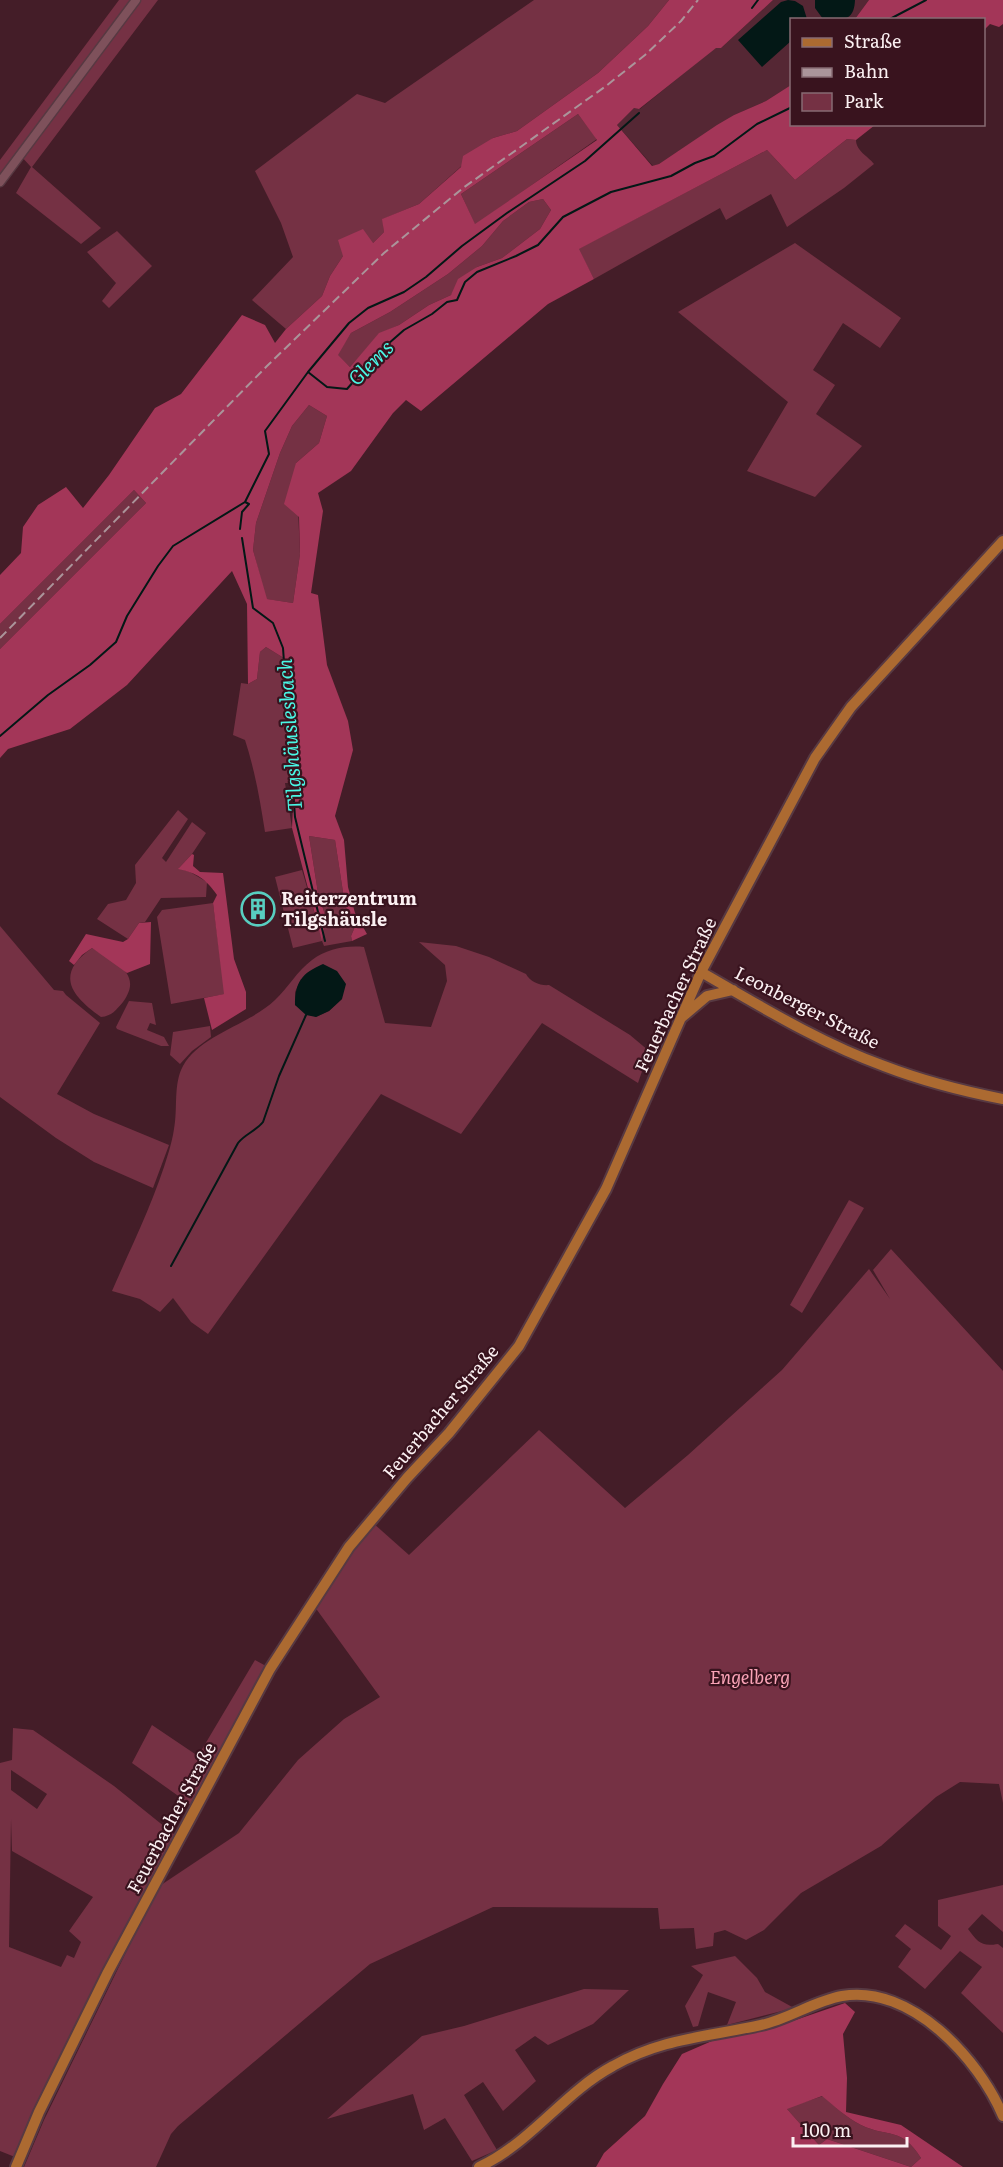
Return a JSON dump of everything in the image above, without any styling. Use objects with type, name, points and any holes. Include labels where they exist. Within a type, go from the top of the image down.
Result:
[{"type":"main road","name":"Feuerbacher Straße","points":[[16,2167],[39,2112],[108,1972],[270,1669],[349,1547],[407,1478],[450,1433],[519,1346],[606,1189],[701,972],[815,758],[851,707],[1003,541]]},
{"type":"main road","name":"Leonberger Straße","points":[[701,972],[826,1041],[883,1066],[942,1085],[1003,1098]]},
{"type":"main road","points":[[679,1020],[707,996],[733,990]]},
{"type":"main road","points":[[479,2167],[510,2150],[591,2078],[614,2064],[651,2048],[681,2039],[764,2025],[841,1996],[871,1996],[921,2016],[950,2040],[979,2074],[1003,2116]]},
{"type":"street","points":[[0,182],[136,0]]},
{"type":"shaded area","points":[[669,0],[773,0],[721,48],[716,48],[639,109],[634,108],[617,125],[652,166],[659,164],[734,115],[766,101],[790,86],[790,126],[874,126],[856,140],[847,139],[795,180],[767,150],[579,249],[594,279],[548,304],[421,411],[406,400],[393,413],[351,471],[318,493],[323,511],[311,593],[318,595],[327,665],[348,721],[353,750],[335,816],[344,840],[348,887],[355,913],[367,934],[352,941],[351,936],[354,929],[345,905],[335,840],[309,836],[318,893],[326,918],[322,941],[292,828],[295,762],[287,660],[266,647],[260,652],[257,679],[248,684],[247,604],[232,571],[127,685],[70,729],[8,749],[0,758],[0,649],[146,503],[134,490],[0,624],[0,575],[21,553],[23,527],[38,505],[66,487],[83,508],[109,475],[155,408],[181,394],[242,315],[265,325],[275,343],[286,329],[322,296],[330,276],[343,256],[338,240],[363,229],[373,243],[384,232],[382,219],[419,204],[461,167],[463,156],[493,138],[517,131],[598,73],[648,26]],"holes":[[[578,114],[597,140],[475,224],[461,194]],[[543,199],[551,210],[540,229],[502,258],[477,267],[458,279],[451,295],[429,305],[399,325],[379,333],[350,367],[338,355],[351,333],[390,312],[448,274],[482,246],[503,221],[529,202]],[[309,405],[327,416],[319,443],[296,463],[284,504],[299,517],[300,554],[293,603],[267,599],[253,550],[256,523],[280,453],[292,426]]]},
{"type":"shaded area","points":[[773,0],[869,0],[856,18],[790,18],[790,86],[766,101],[734,115],[653,166],[617,125],[634,108],[640,109],[716,47],[721,48]]},
{"type":"shaded area","points":[[815,0],[855,0],[852,13],[845,18],[822,18],[815,8]]},
{"type":"shaded area","points":[[869,0],[1003,0],[1003,24],[999,27],[990,24],[985,29],[985,18],[856,18]]},
{"type":"shaded area","points":[[795,1],[803,6],[807,18],[790,18],[790,42],[762,67],[738,40],[781,2]]},
{"type":"shaded area","points":[[192,854],[194,855],[193,866],[200,872],[223,873],[234,959],[246,992],[246,1009],[212,1030],[204,998],[224,994],[213,903],[217,895],[200,877],[178,869]]},
{"type":"shaded area","points":[[151,922],[150,964],[127,973],[92,948],[74,965],[69,961],[86,934],[123,942],[128,939],[139,923]]},
{"type":"shaded area","points":[[323,964],[337,971],[346,984],[342,999],[329,1011],[316,1017],[306,1015],[295,1005],[298,984],[310,971]]},
{"type":"shaded area","points":[[845,2003],[855,2012],[843,2034],[847,2078],[846,2112],[901,2125],[963,2167],[911,2167],[596,2167],[604,2153],[645,2116],[682,2054],[728,2034],[781,2025]],"holes":[[[822,2096],[861,2125],[894,2134],[907,2141],[921,2158],[911,2167],[827,2139],[819,2145],[787,2109]]]},
{"type":"green space","points":[[119,0],[158,0],[32,167],[101,228],[81,244],[16,193],[31,167],[20,155],[0,181],[0,160]]},
{"type":"green space","points":[[534,0],[669,0],[648,26],[598,73],[517,131],[493,138],[419,204],[383,219],[384,232],[373,243],[343,256],[330,276],[322,296],[286,329],[252,300],[293,257],[281,223],[255,171],[357,94],[385,103]]},
{"type":"green space","points":[[578,114],[597,139],[475,225],[461,194]]},
{"type":"green space","points":[[847,139],[856,140],[860,150],[874,164],[844,188],[787,227],[771,194],[726,220],[720,208],[594,279],[578,249],[767,150],[795,180]]},
{"type":"green space","points":[[543,199],[551,210],[540,229],[502,258],[477,267],[451,295],[379,334],[350,367],[337,355],[351,333],[390,312],[448,274],[482,246],[503,221],[529,202]]},
{"type":"green space","points":[[117,231],[152,266],[109,308],[102,301],[116,283],[87,252]]},
{"type":"green space","points":[[795,243],[901,318],[880,348],[843,323],[813,370],[835,385],[816,414],[862,446],[815,497],[747,471],[788,402],[678,312]]},
{"type":"green space","points":[[309,405],[327,416],[319,443],[296,463],[300,554],[293,603],[266,599],[253,550],[256,523],[280,453],[292,426]]},
{"type":"green space","points":[[134,490],[146,503],[0,649],[0,624]]},
{"type":"green space","points":[[266,647],[287,660],[295,783],[285,783],[292,828],[265,832],[252,763],[245,740],[233,735],[241,683],[248,684],[257,679],[260,652]]},
{"type":"green space","points":[[178,810],[188,819],[162,858],[166,862],[192,822],[206,833],[179,868],[207,882],[206,897],[161,898],[145,922],[139,923],[128,939],[97,919],[108,904],[126,900],[136,883],[135,865]]},
{"type":"green space","points":[[309,836],[335,840],[345,905],[354,929],[351,936],[352,941],[324,946],[322,941],[293,948],[275,877],[302,870],[322,939],[326,918],[318,893]]},
{"type":"green space","points":[[213,903],[225,994],[171,1004],[157,917],[162,910]]},
{"type":"green space","points":[[0,926],[54,990],[63,991],[100,1023],[57,1094],[94,1114],[169,1145],[153,1188],[94,1162],[56,1138],[0,1097]]},
{"type":"green space","points":[[419,942],[456,946],[489,957],[526,974],[536,983],[549,985],[630,1035],[649,1051],[638,1083],[542,1023],[461,1134],[381,1094],[208,1334],[191,1322],[173,1298],[160,1312],[140,1299],[112,1291],[157,1187],[174,1132],[180,1073],[191,1055],[213,1038],[264,1009],[312,960],[324,953],[344,947],[364,947],[385,1023],[431,1027],[447,981],[445,965]],"holes":[[[301,979],[342,999],[329,1011],[316,1017],[295,1005],[295,992]]]},
{"type":"green space","points":[[92,948],[124,969],[130,983],[129,992],[123,1002],[114,1012],[101,1017],[81,1001],[71,984],[70,975],[73,967]]},
{"type":"green space","points":[[129,1001],[152,1003],[156,1025],[150,1023],[147,1030],[164,1037],[169,1046],[161,1046],[117,1029]]},
{"type":"green space","points":[[210,1026],[211,1037],[192,1051],[180,1064],[170,1055],[173,1032]]},
{"type":"green space","points":[[849,1200],[864,1208],[802,1313],[790,1305]]},
{"type":"green space","name":"Engelberg","points":[[891,1249],[1003,1371],[1003,1803],[999,1784],[960,1782],[936,1797],[881,1846],[801,1893],[764,1930],[746,1940],[725,1930],[714,1933],[713,1946],[696,1949],[694,1928],[660,1929],[658,1908],[493,1907],[370,1964],[178,2126],[171,2134],[156,2167],[24,2167],[44,2120],[158,1887],[239,1833],[298,1760],[344,1719],[380,1697],[312,1603],[373,1523],[409,1555],[539,1430],[625,1508],[782,1370],[869,1269],[890,1299],[873,1270]]},
{"type":"green space","points":[[255,1660],[266,1666],[191,1805],[132,1763],[152,1725],[198,1756]]},
{"type":"green space","points":[[13,1728],[33,1730],[114,1786],[175,1835],[98,1978],[15,2157],[0,2151],[0,1763],[12,1760]],"holes":[[[11,1770],[47,1794],[37,1809],[11,1790]],[[11,1819],[12,1851],[93,1897],[69,1931],[81,1942],[74,1958],[67,1955],[61,1967],[9,1947]]]},
{"type":"green space","points":[[1003,1885],[1003,1932],[982,1914],[968,1929],[980,1942],[988,1945],[998,1944],[1003,1948],[1003,2033],[961,1993],[982,1967],[960,1951],[925,1989],[898,1967],[911,1949],[895,1936],[905,1924],[941,1950],[951,1936],[938,1926],[938,1900]]},
{"type":"green space","points":[[735,1956],[757,1978],[765,1992],[794,2008],[727,2025],[736,2002],[708,1992],[698,2026],[693,2027],[685,2006],[703,1975],[691,1966]]},
{"type":"green space","points":[[584,1989],[629,1990],[593,2024],[548,2045],[535,2036],[515,2050],[536,2081],[503,2111],[483,2082],[464,2095],[497,2150],[472,2161],[445,2118],[424,2130],[413,2094],[327,2119],[422,2036],[464,2026]]},
{"type":"green space","points":[[823,2096],[861,2125],[894,2134],[907,2141],[921,2158],[911,2167],[827,2139],[819,2145],[786,2108]]},
{"type":"waterway","points":[[752,8],[758,0]]},
{"type":"waterway","name":"Glems","points":[[892,18],[926,0]]},
{"type":"waterway","name":"Glems","points":[[0,736],[116,642],[127,616],[173,546],[245,502],[269,454],[265,431],[308,372],[327,387],[347,389],[380,351],[404,330],[432,314],[447,302],[457,300],[465,282],[477,272],[538,245],[563,217],[611,192],[671,176],[714,156],[757,124],[790,108]]},
{"type":"waterway","points":[[308,372],[349,323],[368,308],[404,292],[426,277],[462,246],[507,213],[585,161],[639,113]]},
{"type":"waterway","points":[[240,529],[242,512],[249,504],[245,502]]},
{"type":"waterway","name":"Tilgshäuslesbach","points":[[242,538],[253,608],[273,623],[283,648],[295,817],[325,941]]},
{"type":"waterway","points":[[171,1266],[238,1143],[263,1122],[279,1076],[306,1015]]},
{"type":"railway","points":[[0,638],[267,366],[384,253],[463,188],[606,86],[645,55],[681,21],[698,0]]},
{"type":"place","name":"Reiterzentrum Tilgshäusle","points":[[258,909]]}]
